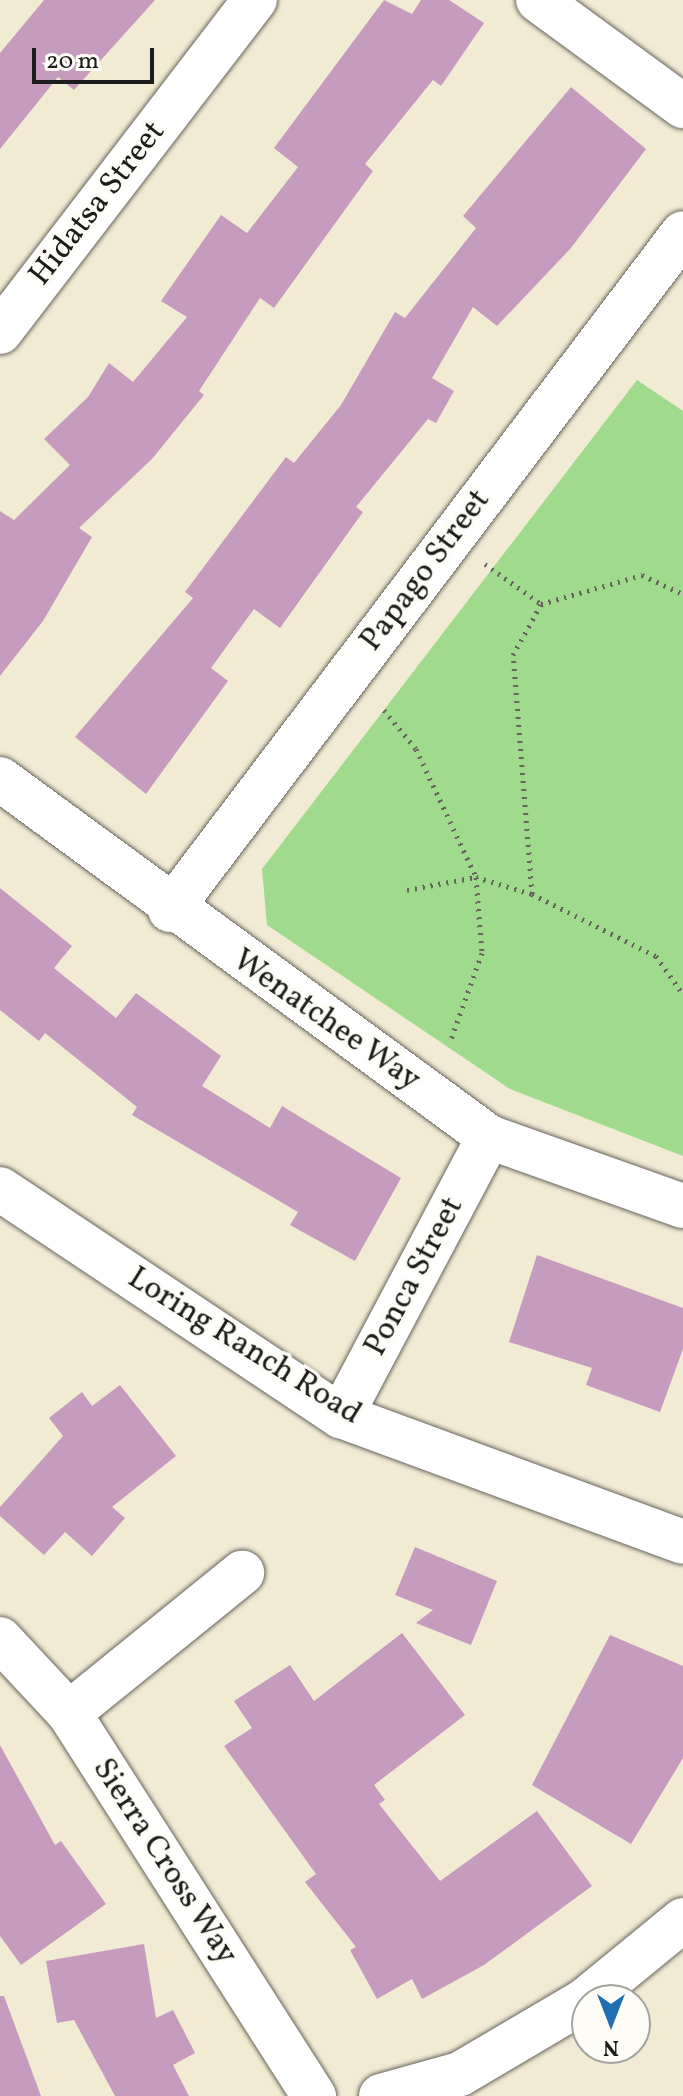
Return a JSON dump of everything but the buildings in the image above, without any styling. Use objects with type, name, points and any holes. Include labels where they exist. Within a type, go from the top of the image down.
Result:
[{"type":"street","name":"Hidatsa Street","points":[[0,332],[255,0]]},
{"type":"street","points":[[538,0],[683,106]]},
{"type":"street","name":"Papago Street","points":[[170,910],[683,233]]},
{"type":"street","name":"Wenatchee Way","points":[[0,779],[170,910],[489,1137],[683,1206]]},
{"type":"street","name":"Ponca Street","points":[[341,1416],[489,1137]]},
{"type":"street","name":"Loring Ranch Road","points":[[0,1189],[341,1416],[683,1542]]},
{"type":"street","points":[[69,1713],[242,1573]]},
{"type":"street","name":"Sierra Cross Way","points":[[0,1639],[69,1713],[314,2096]]},
{"type":"street","points":[[381,2096],[460,2074],[584,2001],[683,1920]]},
{"type":"path","points":[[450,539],[541,604]]},
{"type":"path","points":[[532,894],[513,655],[541,604],[642,575],[683,594]]},
{"type":"path","points":[[384,710],[416,749],[476,877],[482,953],[451,1039]]},
{"type":"path","points":[[407,890],[476,877],[532,894],[656,956],[683,994]]},
{"type":"green space","points":[[637,380],[683,411],[683,1156],[510,1089],[267,925],[262,869]]}]
